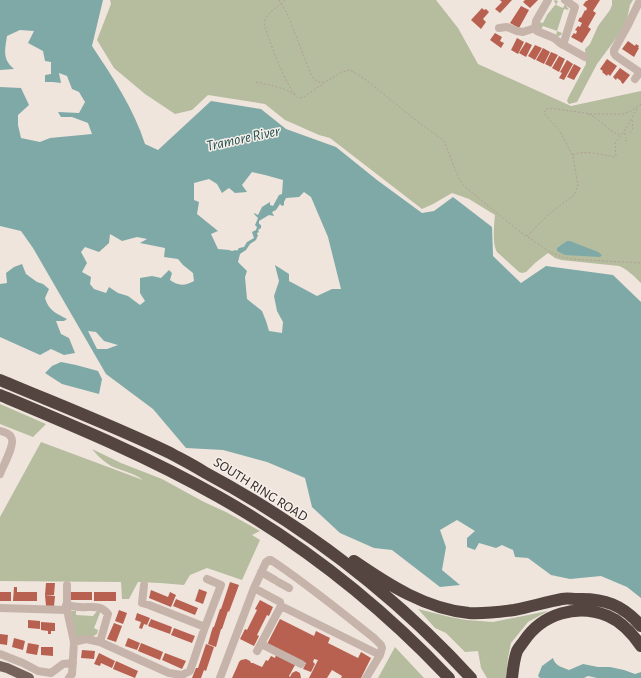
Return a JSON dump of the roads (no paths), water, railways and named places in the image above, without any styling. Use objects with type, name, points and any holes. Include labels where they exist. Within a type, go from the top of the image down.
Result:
[{"type":"highway","name":"SOUTH RING ROAD","points":[[0,380],[136,437],[171,454],[232,487],[283,518],[325,548],[405,613],[471,678]]},
{"type":"highway","name":"SOUTH RING ROAD","points":[[0,395],[132,452],[178,474],[245,512],[314,558],[358,593],[392,622],[429,657],[448,678]]},
{"type":"highway","points":[[283,518],[330,545],[388,585],[434,606],[469,613],[491,613],[515,610],[563,599],[585,598],[611,603],[625,611],[641,626]]},
{"type":"highway","points":[[512,678],[517,651],[527,637],[538,625],[550,617],[565,612],[580,610],[608,616],[622,624],[634,635],[641,646]]},
{"type":"main road","points":[[0,666],[8,668],[28,678]]},
{"type":"street","points":[[535,28],[536,21],[548,0]]},
{"type":"street","points":[[562,45],[577,4],[564,0]]},
{"type":"street","points":[[639,74],[616,56],[614,50],[640,0]]},
{"type":"street","points":[[500,28],[506,27],[523,32],[535,28]]},
{"type":"street","points":[[535,28],[537,31],[554,38],[562,45],[585,57]]},
{"type":"street","points":[[0,430],[12,437],[13,442],[0,474]]},
{"type":"street","points":[[220,678],[254,588],[266,562],[269,560],[296,576],[378,641],[382,648],[380,655],[366,678]]},
{"type":"street","points":[[261,572],[289,588]]},
{"type":"street","points":[[74,642],[86,639],[100,642],[168,675],[182,675],[190,671],[221,585],[206,579]]},
{"type":"street","points":[[66,585],[67,607],[74,642],[72,677]]},
{"type":"street","points":[[144,586],[142,603],[205,627]]},
{"type":"street","points":[[254,588],[280,602],[281,606],[380,655]]},
{"type":"street","points":[[0,608],[79,608],[93,606],[105,610],[108,614],[100,642]]},
{"type":"street","points":[[281,606],[259,648],[301,664]]},
{"type":"street","points":[[0,654],[23,662],[38,671],[51,673],[63,664],[73,662]]},
{"type":"water","name":"Tramore River","points":[[0,0],[103,0],[92,46],[115,81],[129,106],[145,144],[158,150],[211,101],[261,109],[286,129],[336,147],[377,180],[422,213],[434,211],[453,197],[492,227],[493,256],[521,283],[546,266],[613,275],[641,302],[641,598],[627,587],[601,576],[570,579],[551,575],[528,558],[515,557],[513,550],[502,545],[496,548],[479,543],[475,550],[467,547],[467,538],[475,531],[457,520],[440,530],[446,547],[442,570],[460,585],[440,587],[392,550],[374,548],[340,533],[312,507],[305,478],[267,462],[223,450],[186,448],[153,409],[106,374],[33,248],[21,231],[0,226],[0,87],[21,88],[29,105],[18,115],[18,125],[21,138],[40,142],[50,138],[92,134],[88,123],[72,117],[61,117],[58,112],[79,113],[85,102],[79,92],[72,89],[67,76],[59,73],[61,83],[45,82],[45,75],[51,74],[51,62],[45,61],[43,51],[28,43],[34,31],[20,30],[7,36],[5,54],[8,62],[14,69],[0,70]],"holes":[[[252,172],[283,180],[282,194],[279,195],[273,206],[270,205],[270,202],[262,207],[258,215],[254,213],[258,218],[255,225],[257,227],[256,230],[252,232],[254,238],[237,251],[218,249],[211,234],[218,231],[197,214],[199,202],[194,200],[194,183],[209,179],[217,184],[222,193],[229,188],[235,193],[247,192],[242,185]],[[304,192],[311,197],[328,237],[341,289],[332,289],[317,296],[289,281],[289,274],[275,265],[279,281],[274,296],[277,311],[283,322],[282,333],[269,331],[262,311],[247,299],[245,277],[247,271],[238,262],[240,254],[256,240],[258,235],[257,233],[259,232],[258,230],[261,228],[259,221],[269,215],[274,216],[272,212],[276,210],[280,204],[282,206],[284,205],[286,198],[299,197]],[[110,234],[122,241],[137,237],[147,239],[140,243],[165,248],[164,257],[178,259],[193,273],[194,281],[188,284],[176,283],[170,280],[172,273],[169,270],[161,278],[152,276],[140,278],[140,293],[145,301],[140,305],[128,296],[118,293],[109,287],[106,293],[94,289],[90,284],[91,277],[82,272],[87,263],[81,252],[85,247],[99,252],[109,243]],[[88,331],[96,332],[104,341],[118,345],[107,349],[97,349]]]},
{"type":"water","points":[[567,241],[598,252],[602,255],[600,257],[565,255],[557,251],[557,248]]},
{"type":"water","points":[[22,264],[26,274],[49,289],[45,298],[51,309],[67,319],[64,321],[56,321],[61,334],[69,338],[75,353],[64,355],[51,349],[40,355],[0,337],[0,284],[7,283],[6,273],[14,267]]},
{"type":"water","points":[[61,362],[98,371],[102,379],[99,394],[62,384],[45,373],[52,366]]},
{"type":"water","points":[[553,658],[557,665],[569,670],[583,664],[598,667],[610,667],[635,674],[641,672],[641,678],[597,678],[588,676],[584,678],[540,678],[538,676],[542,666]]}]
